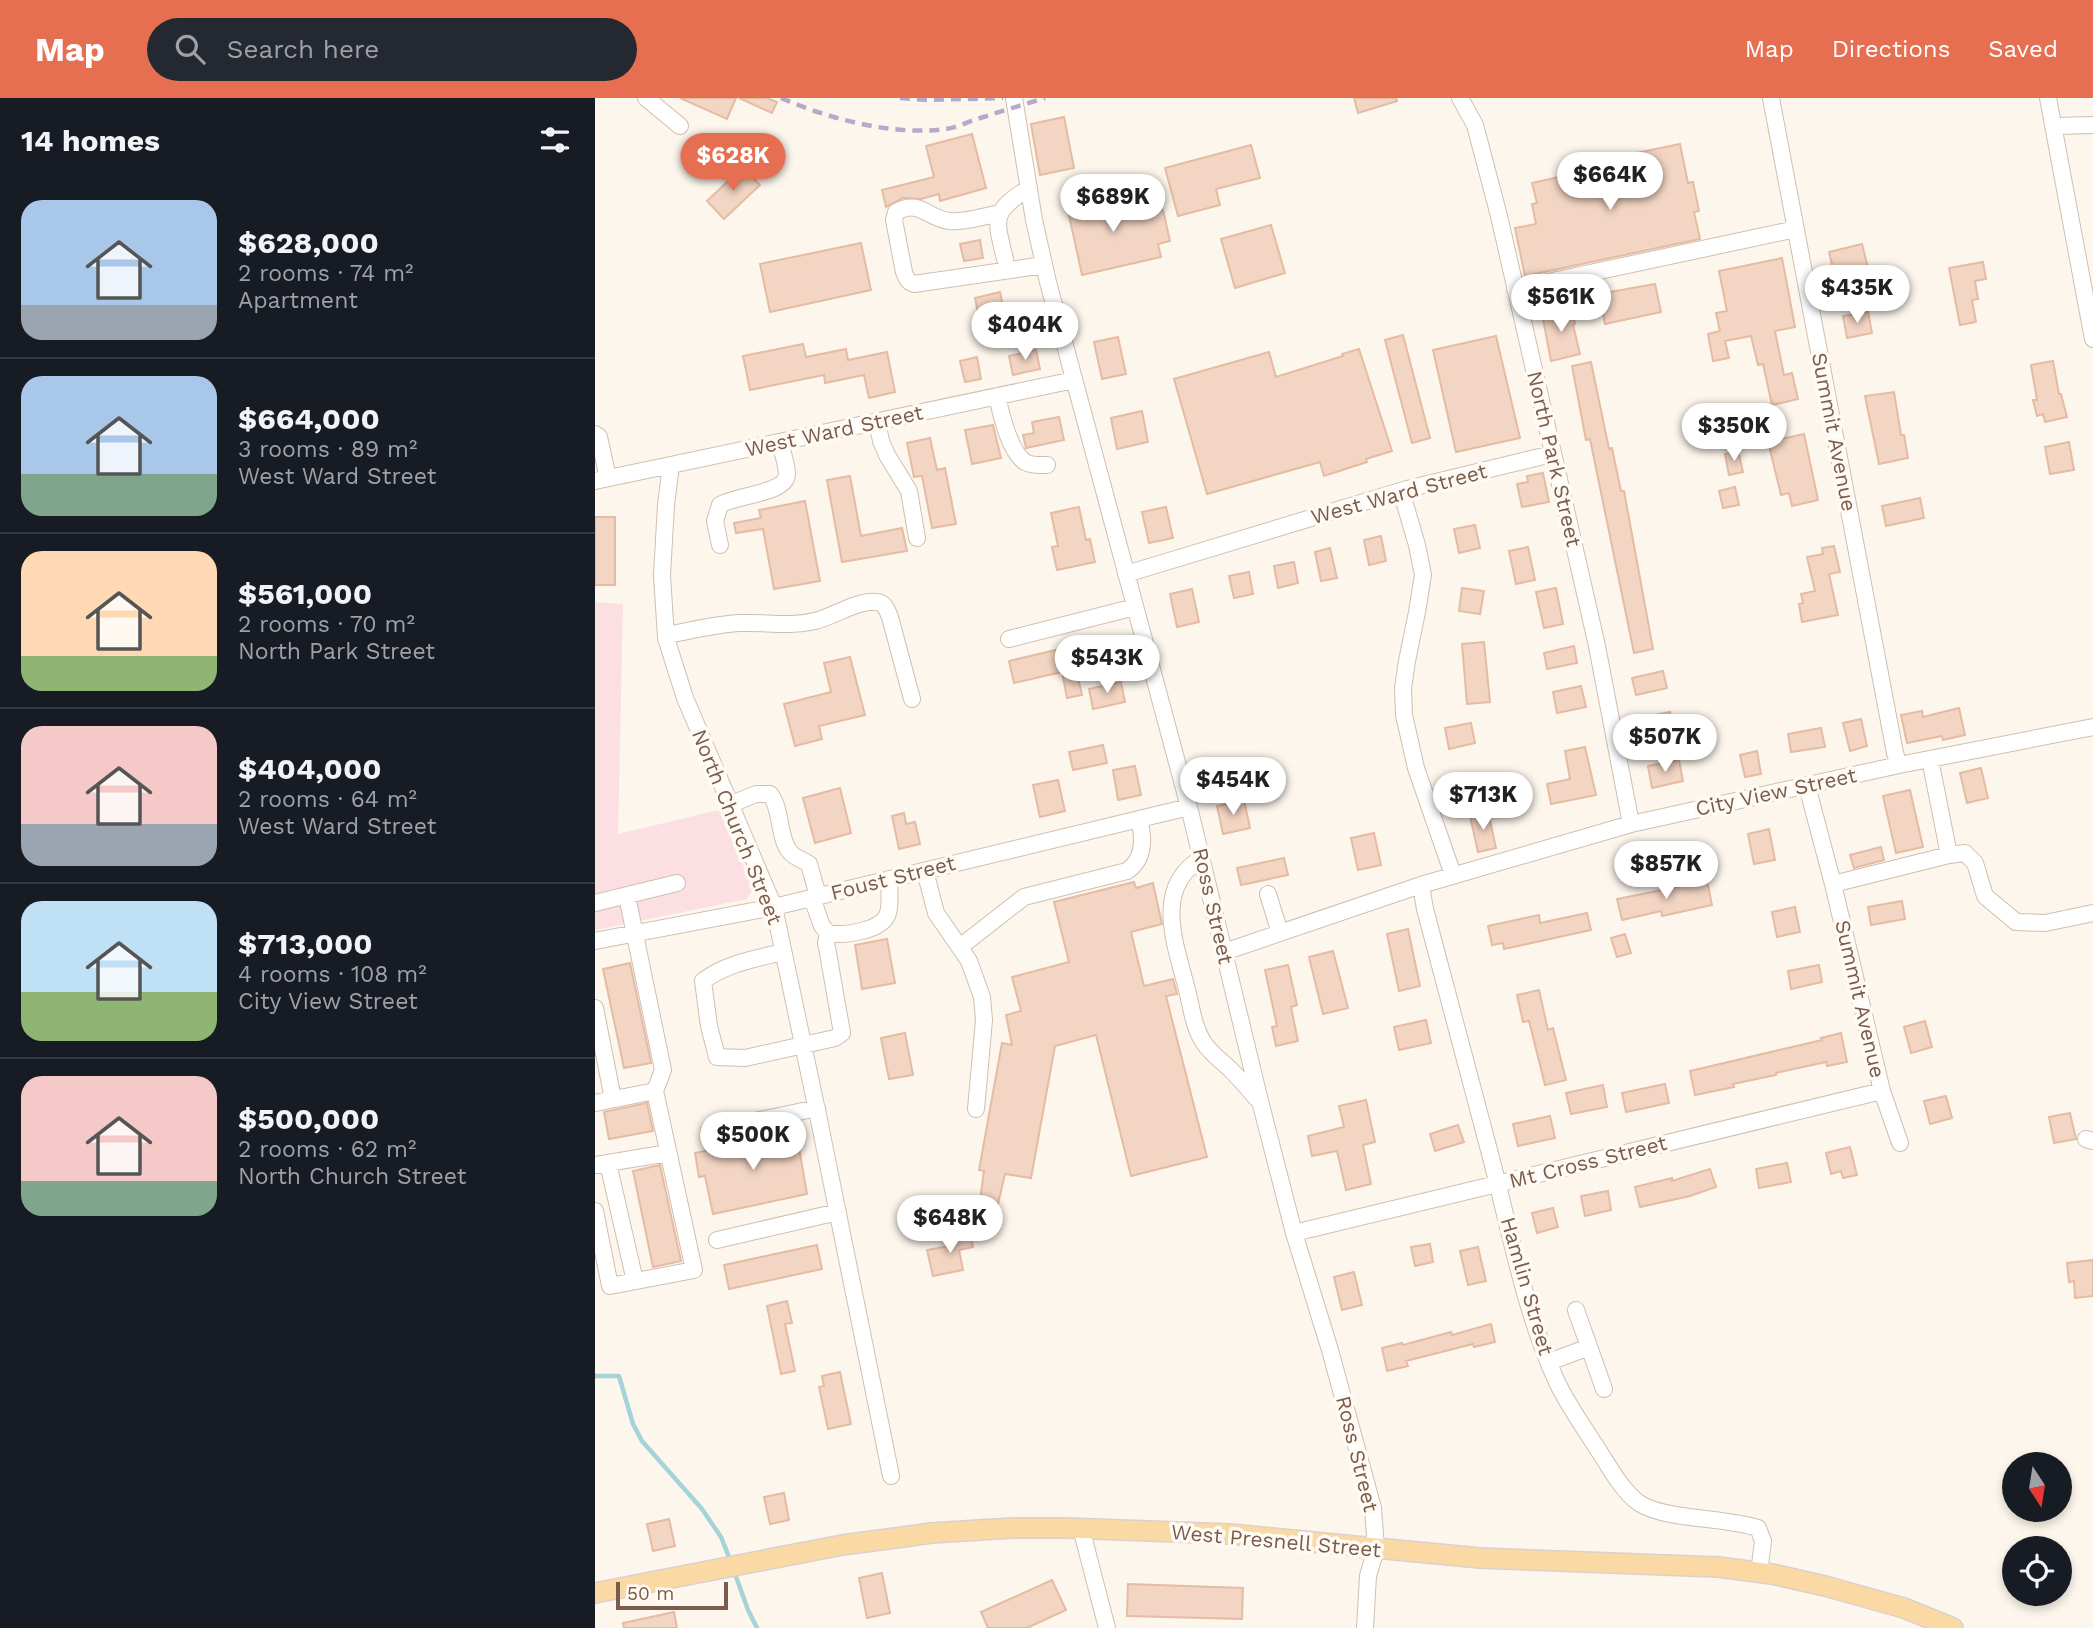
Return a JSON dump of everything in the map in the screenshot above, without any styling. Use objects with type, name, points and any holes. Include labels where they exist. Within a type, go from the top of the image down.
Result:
[{"type":"main road","name":"West Presnell Street","points":[[595,1593],[842,1545],[930,1533],[1012,1528],[1081,1528],[1230,1534],[1480,1559],[1719,1567],[1825,1586],[1904,1608],[1953,1628]]},
{"type":"street","points":[[646,98],[680,126]]},
{"type":"street","name":"Ross Street","points":[[1014,98],[1044,265],[1189,807],[1294,1233],[1330,1350],[1373,1508],[1376,1549],[1369,1576],[1365,1628]]},
{"type":"street","name":"North Park Street","points":[[1460,98],[1475,125],[1481,145],[1515,289],[1597,646],[1631,824]]},
{"type":"street","name":"Summit Avenue","points":[[1771,98],[1899,765]]},
{"type":"street","points":[[2048,98],[2093,338]]},
{"type":"street","points":[[2054,126],[2093,125]]},
{"type":"street","points":[[1005,259],[997,225],[1000,213],[1007,202],[1029,188]]},
{"type":"street","points":[[1000,213],[951,222],[930,215],[918,207],[897,212],[894,220],[904,272],[910,283],[1044,265]]},
{"type":"street","points":[[1515,289],[1796,229]]},
{"type":"street","name":"West Ward Street","points":[[601,480],[1074,380]]},
{"type":"street","points":[[997,396],[1005,429],[1024,462],[1035,466],[1047,465]]},
{"type":"street","points":[[877,422],[887,455],[909,491],[917,538]]},
{"type":"street","points":[[595,434],[599,437],[601,480]]},
{"type":"street","points":[[720,545],[715,521],[720,505],[728,499],[772,490],[786,480],[787,472],[780,442]]},
{"type":"street","name":"West Ward Street","points":[[1126,574],[1401,491],[1552,454]]},
{"type":"street","name":"North Church Street","points":[[671,465],[662,575],[666,635],[685,698],[774,907],[891,1476]]},
{"type":"street","points":[[1401,491],[1423,575],[1403,688],[1404,715],[1416,768],[1453,875]]},
{"type":"street","points":[[666,635],[738,623],[787,625],[816,621],[874,601],[886,607],[890,617],[912,699]]},
{"type":"street","points":[[1009,639],[1135,607]]},
{"type":"street","name":"City View Street","points":[[1224,952],[1421,885],[1631,824],[1899,765],[2093,727]]},
{"type":"street","points":[[1930,759],[1949,855]]},
{"type":"street","name":"Summit Avenue","points":[[1807,786],[1882,1091],[1900,1143]]},
{"type":"street","points":[[729,805],[756,794],[770,794],[775,802],[787,848],[793,855],[809,864],[822,926],[828,933],[847,934],[878,925],[886,918],[889,911],[889,879]]},
{"type":"street","name":"Foust Street","points":[[595,941],[774,907],[1189,807]]},
{"type":"street","points":[[960,947],[1024,897],[1132,868],[1139,858],[1142,845],[1139,819]]},
{"type":"street","points":[[1833,884],[1965,853],[1975,863],[1985,896],[2016,922],[2045,923],[2093,913]]},
{"type":"street","points":[[1202,858],[1185,871],[1177,884],[1170,913],[1173,939],[1202,1040],[1247,1086],[1261,1105]]},
{"type":"street","points":[[925,871],[936,914],[969,961],[982,997],[984,1020],[976,1109]]},
{"type":"street","points":[[595,903],[677,883]]},
{"type":"street","name":"Hamlin Street","points":[[1421,885],[1517,1263],[1549,1362],[1569,1404],[1622,1485],[1639,1503],[1657,1511],[1742,1523],[1758,1528],[1763,1541],[1759,1573]]},
{"type":"street","points":[[1268,894],[1280,933]]},
{"type":"street","points":[[595,1211],[610,1286],[694,1270],[655,1091],[663,1070],[627,896]]},
{"type":"street","points":[[783,953],[735,963],[703,981],[716,1057],[745,1058],[804,1046],[835,1038],[842,1033],[826,943],[828,933]]},
{"type":"street","points":[[595,1009],[613,1099]]},
{"type":"street","points":[[595,1103],[655,1091]]},
{"type":"street","name":"Mt Cross Street","points":[[1294,1233],[1882,1091]]},
{"type":"street","points":[[709,1131],[817,1108]]},
{"type":"street","points":[[635,1281],[602,1164],[668,1153]]},
{"type":"street","points":[[717,1240],[838,1212]]},
{"type":"street","points":[[1576,1310],[1604,1389]]},
{"type":"street","points":[[1549,1362],[1589,1347]]},
{"type":"street","points":[[1081,1528],[1107,1628]]},
{"type":"shaded area","points":[[595,602],[623,604],[618,834],[719,810],[750,881],[752,891],[747,899],[595,930]]},
{"type":"building","points":[[680,98],[736,98],[727,119]]},
{"type":"building","points":[[739,98],[767,98],[777,102],[772,113]]},
{"type":"building","points":[[1354,98],[1396,98],[1397,101],[1358,113]]},
{"type":"building","points":[[1064,117],[1074,168],[1040,175],[1031,124]]},
{"type":"building","points":[[972,134],[986,188],[940,201],[939,194],[921,199],[903,198],[886,207],[882,190],[934,177],[926,146]]},
{"type":"building","points":[[1680,144],[1688,183],[1693,182],[1699,211],[1694,212],[1700,239],[1525,276],[1515,228],[1536,224],[1532,204],[1537,203],[1532,183],[1599,168],[1598,161]]},
{"type":"building","points":[[1251,145],[1260,178],[1216,189],[1220,205],[1178,216],[1165,168]]},
{"type":"building","points":[[743,167],[760,185],[724,219],[707,201]]},
{"type":"building","points":[[1104,188],[1111,221],[1163,210],[1170,241],[1158,244],[1161,257],[1082,275],[1065,197]]},
{"type":"building","points":[[1271,225],[1285,273],[1235,288],[1221,239]]},
{"type":"building","points":[[980,240],[983,258],[964,261],[960,244]]},
{"type":"building","points":[[861,243],[871,290],[770,312],[760,264]]},
{"type":"building","points":[[1862,244],[1868,268],[1835,277],[1829,252]]},
{"type":"building","points":[[1782,258],[1795,327],[1775,331],[1784,375],[1792,373],[1798,399],[1772,405],[1763,364],[1758,365],[1751,336],[1725,341],[1729,358],[1713,361],[1708,334],[1720,331],[1716,313],[1727,311],[1719,271]]},
{"type":"building","points":[[1983,262],[1986,279],[1975,281],[1978,299],[1972,300],[1976,322],[1960,325],[1949,268]]},
{"type":"building","points":[[1655,284],[1661,312],[1605,324],[1599,294]]},
{"type":"building","points":[[1000,292],[1008,333],[983,338],[975,298]]},
{"type":"building","points":[[1572,309],[1580,354],[1551,361],[1542,314]]},
{"type":"building","points":[[1868,312],[1872,333],[1847,338],[1843,316]]},
{"type":"building","points":[[1403,335],[1430,438],[1412,443],[1385,340]]},
{"type":"building","points":[[1496,336],[1520,438],[1456,452],[1433,350]]},
{"type":"building","points":[[1118,337],[1126,374],[1102,379],[1094,342]]},
{"type":"building","points":[[803,344],[806,357],[846,349],[848,360],[887,352],[895,392],[869,398],[864,375],[825,383],[824,375],[750,390],[743,356]]},
{"type":"building","points":[[1359,349],[1392,451],[1324,476],[1320,462],[1207,494],[1174,379],[1269,352],[1276,377]]},
{"type":"building","points":[[1036,350],[1040,369],[1013,375],[1009,356]]},
{"type":"building","points":[[977,357],[981,379],[965,382],[960,361]]},
{"type":"building","points":[[2053,361],[2059,394],[2067,417],[2045,422],[2043,414],[2037,416],[2033,400],[2037,400],[2031,365]]},
{"type":"building","points":[[1591,362],[1609,449],[1612,448],[1621,491],[1624,491],[1653,649],[1634,653],[1590,439],[1586,440],[1572,366]]},
{"type":"building","points":[[1894,392],[1908,458],[1879,464],[1865,396]]},
{"type":"building","points":[[1142,411],[1148,442],[1117,449],[1111,418]]},
{"type":"building","points":[[1059,417],[1064,440],[1026,448],[1023,435],[1034,433],[1032,422]]},
{"type":"building","points":[[993,425],[1001,458],[972,464],[965,430]]},
{"type":"building","points":[[1804,434],[1818,500],[1792,506],[1789,493],[1781,495],[1768,442]]},
{"type":"building","points":[[930,438],[937,470],[945,468],[956,524],[932,528],[922,476],[914,477],[907,443]]},
{"type":"building","points":[[2069,442],[2074,470],[2050,474],[2045,447]]},
{"type":"building","points":[[1738,451],[1743,472],[1729,475],[1725,454]]},
{"type":"building","points":[[1543,473],[1549,502],[1522,507],[1517,484],[1528,482],[1527,476]]},
{"type":"building","points":[[850,476],[861,536],[902,528],[907,551],[842,562],[827,480]]},
{"type":"building","points":[[1735,487],[1739,505],[1723,508],[1719,491]]},
{"type":"building","points":[[1920,498],[1924,518],[1886,526],[1882,506]]},
{"type":"building","points":[[805,501],[820,581],[774,589],[763,529],[736,533],[734,523],[761,518],[759,510]]},
{"type":"building","points":[[1079,507],[1086,540],[1090,539],[1095,562],[1057,570],[1052,547],[1058,546],[1051,513]]},
{"type":"building","points":[[1166,507],[1173,538],[1149,543],[1142,512]]},
{"type":"building","points":[[595,517],[615,517],[615,585],[595,585]]},
{"type":"building","points":[[1475,525],[1480,548],[1459,553],[1454,529]]},
{"type":"building","points":[[1381,536],[1386,561],[1369,565],[1364,540]]},
{"type":"building","points":[[1834,546],[1840,572],[1829,574],[1838,615],[1802,622],[1799,604],[1803,603],[1801,594],[1815,591],[1807,557],[1823,554],[1822,548]]},
{"type":"building","points":[[1528,547],[1535,580],[1516,584],[1509,551]]},
{"type":"building","points":[[1330,548],[1337,578],[1321,581],[1315,552]]},
{"type":"building","points":[[1294,562],[1298,583],[1278,588],[1274,566]]},
{"type":"building","points":[[1249,572],[1253,594],[1234,598],[1229,576]]},
{"type":"building","points":[[1462,588],[1484,591],[1480,614],[1459,611]]},
{"type":"building","points":[[1556,588],[1563,624],[1544,628],[1536,592]]},
{"type":"building","points":[[1192,589],[1199,622],[1177,627],[1170,594]]},
{"type":"building","points":[[1111,637],[1116,660],[1076,669],[1082,695],[1067,698],[1062,672],[1014,683],[1009,661]]},
{"type":"building","points":[[1484,642],[1490,702],[1467,704],[1462,644]]},
{"type":"building","points":[[1574,646],[1577,663],[1547,669],[1544,653]]},
{"type":"building","points":[[850,657],[865,715],[819,726],[822,739],[795,746],[784,704],[831,692],[824,663]]},
{"type":"building","points":[[1663,671],[1667,688],[1636,695],[1632,678]]},
{"type":"building","points":[[1121,682],[1125,702],[1093,709],[1089,689]]},
{"type":"building","points":[[1581,686],[1586,707],[1557,713],[1553,692]]},
{"type":"building","points":[[1959,708],[1965,735],[1943,740],[1942,736],[1907,743],[1901,715],[1922,711],[1923,717]]},
{"type":"building","points":[[1670,712],[1674,735],[1645,741],[1640,718]]},
{"type":"building","points":[[1861,719],[1867,746],[1850,751],[1843,723]]},
{"type":"building","points":[[1471,723],[1475,743],[1449,749],[1445,728]]},
{"type":"building","points":[[1821,728],[1825,747],[1791,752],[1788,734]]},
{"type":"building","points":[[1103,745],[1107,763],[1073,770],[1069,752]]},
{"type":"building","points":[[1585,747],[1596,795],[1551,804],[1547,784],[1570,779],[1565,751]]},
{"type":"building","points":[[1757,751],[1761,774],[1745,777],[1740,755]]},
{"type":"building","points":[[1679,760],[1683,781],[1652,788],[1648,766]]},
{"type":"building","points":[[1135,766],[1141,795],[1118,800],[1113,770]]},
{"type":"building","points":[[1981,768],[1988,798],[1967,803],[1960,773]]},
{"type":"building","points":[[1058,780],[1065,811],[1040,817],[1033,785]]},
{"type":"building","points":[[840,788],[851,833],[815,843],[803,798]]},
{"type":"building","points":[[1910,790],[1923,847],[1896,853],[1883,796]]},
{"type":"building","points":[[1244,800],[1250,828],[1223,834],[1217,806]]},
{"type":"building","points":[[1488,812],[1496,848],[1478,852],[1470,816]]},
{"type":"building","points":[[904,813],[906,824],[915,822],[920,844],[899,849],[892,816]]},
{"type":"building","points":[[1769,829],[1775,860],[1754,864],[1748,834]]},
{"type":"building","points":[[1374,833],[1381,865],[1358,870],[1351,838]]},
{"type":"building","points":[[1881,847],[1884,860],[1854,868],[1850,855]]},
{"type":"building","points":[[1284,858],[1288,875],[1241,885],[1237,868]]},
{"type":"building","points":[[1707,881],[1712,905],[1662,916],[1661,911],[1622,920],[1617,899]]},
{"type":"building","points":[[1134,882],[1136,888],[1153,883],[1162,924],[1131,932],[1144,986],[1173,979],[1177,994],[1166,996],[1207,1157],[1131,1176],[1096,1035],[1055,1046],[1031,1178],[1005,1174],[998,1204],[980,1201],[984,1171],[979,1170],[1002,1043],[1012,1045],[1006,1015],[1021,1011],[1012,977],[1069,962],[1054,902]]},
{"type":"building","points":[[1902,901],[1905,919],[1871,925],[1868,907]]},
{"type":"building","points":[[1795,907],[1800,932],[1777,937],[1772,912]]},
{"type":"building","points":[[1587,913],[1591,930],[1504,949],[1503,943],[1492,945],[1488,926],[1539,915],[1540,923]]},
{"type":"building","points":[[1408,929],[1420,986],[1399,991],[1387,934]]},
{"type":"building","points":[[1625,934],[1631,953],[1617,957],[1611,938]]},
{"type":"building","points":[[887,939],[895,983],[862,989],[855,945]]},
{"type":"building","points":[[1333,951],[1348,1008],[1323,1014],[1309,957]]},
{"type":"building","points":[[630,963],[651,1063],[624,1068],[603,969]]},
{"type":"building","points":[[1288,965],[1297,1005],[1291,1007],[1298,1041],[1276,1046],[1272,1027],[1277,1026],[1265,970]]},
{"type":"building","points":[[1819,965],[1822,982],[1791,989],[1788,971]]},
{"type":"building","points":[[1539,990],[1548,1030],[1553,1028],[1566,1080],[1545,1085],[1529,1021],[1523,1022],[1517,995]]},
{"type":"building","points":[[1426,1020],[1431,1043],[1399,1050],[1394,1027]]},
{"type":"building","points":[[1925,1021],[1932,1047],[1911,1053],[1904,1027]]},
{"type":"building","points":[[905,1033],[913,1075],[889,1079],[881,1038]]},
{"type":"building","points":[[1841,1033],[1847,1062],[1827,1066],[1826,1062],[1695,1095],[1690,1071],[1822,1040],[1821,1038]]},
{"type":"building","points":[[1665,1084],[1669,1103],[1626,1112],[1622,1093]]},
{"type":"building","points":[[1603,1085],[1607,1107],[1571,1114],[1566,1093]]},
{"type":"building","points":[[1946,1096],[1952,1118],[1930,1124],[1924,1101]]},
{"type":"building","points":[[1366,1100],[1375,1142],[1363,1145],[1371,1184],[1346,1190],[1337,1151],[1312,1156],[1308,1136],[1344,1127],[1339,1106]]},
{"type":"building","points":[[647,1103],[653,1131],[609,1139],[604,1112]]},
{"type":"building","points":[[2070,1113],[2076,1139],[2054,1143],[2049,1117]]},
{"type":"building","points":[[1550,1116],[1555,1138],[1518,1146],[1513,1124]]},
{"type":"building","points":[[1458,1125],[1464,1142],[1435,1151],[1430,1134]]},
{"type":"building","points":[[796,1131],[807,1194],[713,1214],[705,1176],[699,1177],[695,1153]]},
{"type":"building","points":[[1850,1147],[1857,1175],[1843,1178],[1841,1171],[1831,1174],[1826,1153]]},
{"type":"building","points":[[1787,1163],[1791,1182],[1759,1188],[1756,1169]]},
{"type":"building","points":[[660,1165],[681,1261],[653,1267],[633,1171]]},
{"type":"building","points":[[1710,1169],[1716,1187],[1640,1207],[1635,1187],[1672,1178],[1672,1181]]},
{"type":"building","points":[[1608,1191],[1611,1210],[1585,1216],[1581,1196]]},
{"type":"building","points":[[1553,1208],[1558,1227],[1537,1233],[1532,1213]]},
{"type":"building","points":[[970,1231],[973,1247],[959,1250],[963,1270],[933,1276],[927,1250],[955,1245],[953,1235]]},
{"type":"building","points":[[1430,1244],[1433,1262],[1415,1266],[1411,1247]]},
{"type":"building","points":[[817,1245],[822,1269],[729,1289],[724,1265]]},
{"type":"building","points":[[1478,1247],[1486,1281],[1468,1285],[1460,1251]]},
{"type":"building","points":[[2093,1260],[2093,1296],[2075,1298],[2074,1281],[2069,1282],[2067,1263]]},
{"type":"building","points":[[1354,1272],[1362,1305],[1342,1310],[1334,1277]]},
{"type":"building","points":[[787,1301],[792,1323],[785,1324],[795,1371],[781,1374],[767,1306]]},
{"type":"building","points":[[1491,1324],[1495,1342],[1474,1347],[1473,1344],[1406,1361],[1408,1366],[1387,1371],[1382,1348],[1451,1332],[1452,1335]]},
{"type":"building","points":[[840,1372],[851,1424],[828,1429],[819,1387],[824,1386],[822,1376]]},
{"type":"building","points":[[784,1493],[789,1520],[770,1524],[764,1497]]},
{"type":"building","points":[[669,1519],[675,1546],[653,1551],[647,1524]]},
{"type":"building","points":[[882,1573],[890,1613],[867,1618],[859,1578]]},
{"type":"building","points":[[1052,1580],[1066,1610],[1027,1628],[988,1628],[981,1612]]},
{"type":"building","points":[[1128,1584],[1243,1588],[1242,1619],[1127,1616]]},
{"type":"building","points":[[674,1612],[677,1628],[624,1628],[623,1623]]},
{"type":"waterway","points":[[595,1376],[619,1376],[633,1424],[642,1441],[702,1509],[721,1537],[731,1562]]},
{"type":"waterway","points":[[734,1571],[757,1628]]},
{"type":"railway","points":[[781,98],[820,113],[862,124],[925,131],[954,127],[1045,98]]},
{"type":"railway","points":[[900,98],[1003,98]]}]
